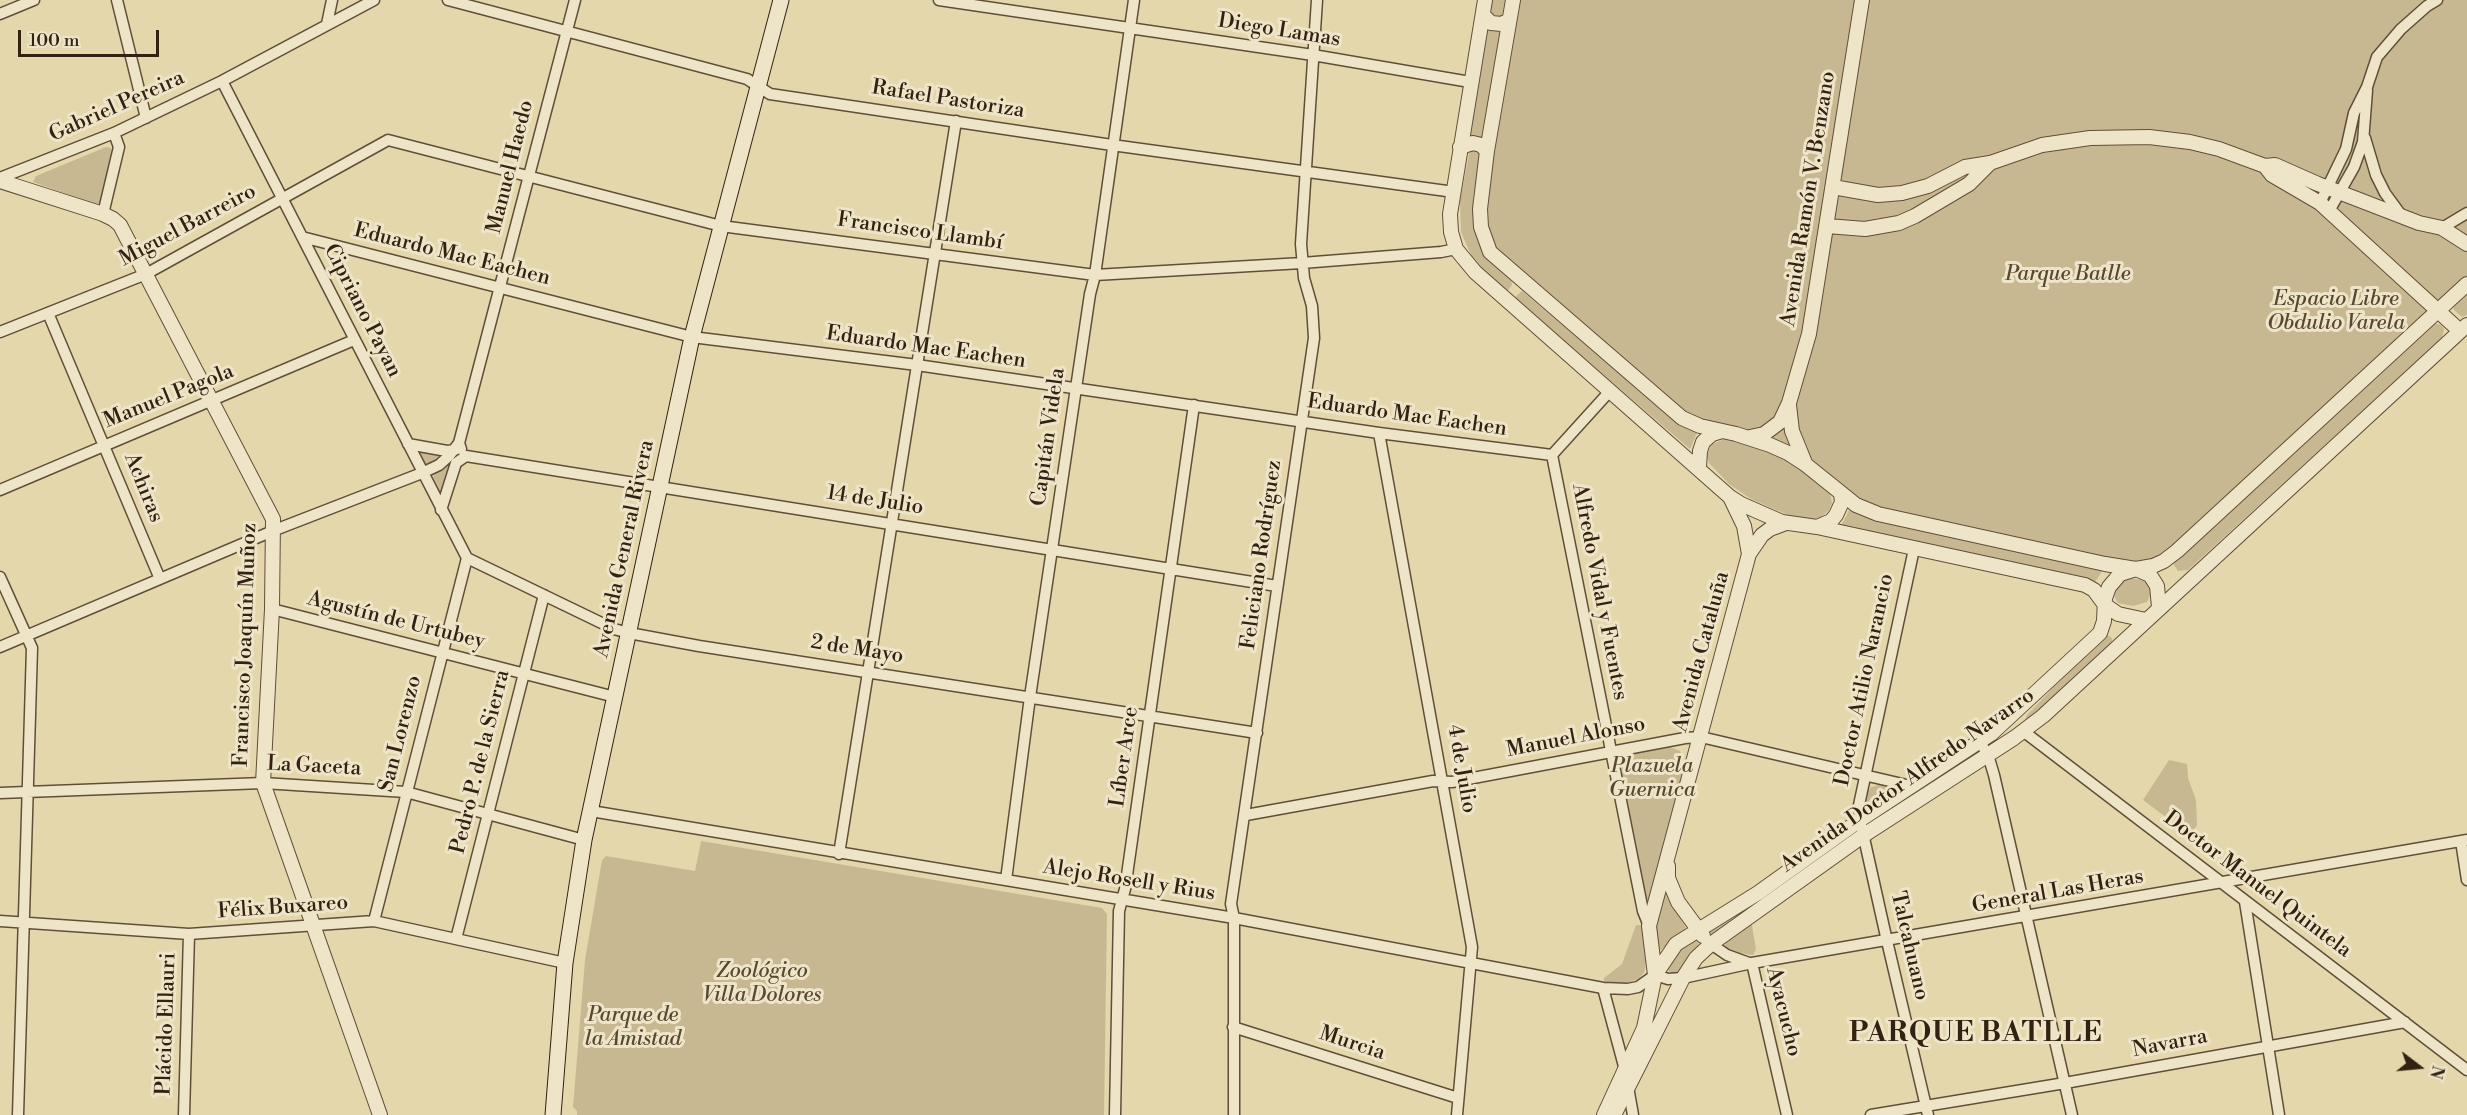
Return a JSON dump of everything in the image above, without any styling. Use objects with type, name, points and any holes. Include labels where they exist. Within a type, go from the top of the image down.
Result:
[{"type":"main road","name":"Avenida General Rivera","points":[[553,1115],[565,963],[584,840],[692,337],[781,0]]},
{"type":"street","points":[[117,0],[146,118]]},
{"type":"street","points":[[327,24],[332,0]]},
{"type":"street","name":"Gabriel Pereira","points":[[0,180],[146,118],[222,81],[374,0]]},
{"type":"street","name":"Rafael Pastoriza","points":[[448,0],[747,79],[770,94],[1112,145],[1454,192]]},
{"type":"street","name":"Manuel Haedo","points":[[457,446],[501,288],[575,0]]},
{"type":"street","name":"Diego Lamas","points":[[939,0],[1313,55],[1470,82]]},
{"type":"street","name":"Capitán Videla","points":[[1006,880],[1030,697],[1090,294],[1095,276],[1134,0]]},
{"type":"street","name":"Feliciano Rodríguez","points":[[1234,1115],[1234,918],[1231,904],[1246,815],[1314,330],[1312,306],[1302,263],[1317,0]]},
{"type":"street","points":[[1485,0],[1470,82],[1450,223],[1456,249],[1463,261],[1699,467],[1730,497],[1770,518],[1786,523],[1817,527],[2085,585],[2094,590],[2105,605],[2118,615],[2146,620]]},
{"type":"street","points":[[1513,0],[1487,151],[1480,209],[1483,235],[1490,252],[1671,410],[1692,424],[1770,445],[1805,464],[1856,505],[1890,517],[2146,573],[2156,583],[2159,607]]},
{"type":"street","name":"Avenida Ramón V. Benzano","points":[[1747,437],[1771,430],[1780,422],[1789,403],[1812,319],[1862,0]]},
{"type":"street","points":[[2334,190],[2354,112],[2367,87],[2377,57],[2385,46],[2427,6],[2437,0]]},
{"type":"street","points":[[0,14],[27,1]]},
{"type":"street","points":[[1483,15],[1491,23],[1502,24],[1509,20]]},
{"type":"street","name":"Cipriano Payan","points":[[222,81],[467,558]]},
{"type":"street","points":[[2325,207],[2359,155],[2364,135],[2367,87]]},
{"type":"street","points":[[839,854],[956,121]]},
{"type":"street","points":[[0,180],[103,214],[119,147],[114,133]]},
{"type":"street","points":[[2364,135],[2376,176],[2392,205],[2401,216]]},
{"type":"street","points":[[1833,187],[1878,195],[1902,193],[1929,186],[1965,167],[1990,163],[2035,147],[2073,140],[2136,136],[2190,142],[2219,149],[2265,166],[2275,165],[2401,216],[2467,233]]},
{"type":"street","name":"Francisco Llambí","points":[[388,140],[721,226],[1095,276],[1302,263],[1456,249]]},
{"type":"street","name":"Miguel Barreiro","points":[[0,332],[146,274],[388,140]]},
{"type":"street","points":[[1460,147],[1473,143],[1481,145],[1487,151]]},
{"type":"street","points":[[1827,226],[1865,230],[1899,223],[1969,184],[1990,163]]},
{"type":"street","points":[[2265,166],[2271,174],[2325,207],[2439,310],[2464,328]]},
{"type":"street","points":[[2442,228],[2467,213]]},
{"type":"street","name":"Francisco Joaquín Muñoz","points":[[103,214],[120,225],[273,519],[275,530],[273,609],[263,783],[380,1115]]},
{"type":"street","points":[[2442,228],[2467,244]]},
{"type":"street","name":"Eduardo Mac Eachen","points":[[302,237],[692,337],[917,365],[1379,433],[1552,455]]},
{"type":"street","points":[[1503,297],[1515,292],[1519,279]]},
{"type":"street","points":[[2136,570],[2164,561],[2177,551],[2467,284]]},
{"type":"street","name":"Achiras","points":[[48,313],[160,579]]},
{"type":"street","name":"Avenida Doctor Alfredo Navarro","points":[[1614,1115],[1683,978],[1696,958],[1710,944],[1864,835],[2023,731],[2464,328]]},
{"type":"street","name":"Manuel Pagola","points":[[0,490],[354,340]]},
{"type":"street","points":[[1552,455],[1610,391]]},
{"type":"street","name":"Avenida Ramón V. Benzano","points":[[1789,403],[1791,431],[1805,464]]},
{"type":"street","name":"Líber Arce","points":[[1115,1115],[1119,910],[1172,570],[1194,405]]},
{"type":"street","points":[[1699,467],[1703,442],[1712,434],[1722,431]]},
{"type":"street","name":"4 de Julio","points":[[1379,433],[1444,781],[1472,946],[1457,1115]]},
{"type":"street","points":[[408,444],[447,451],[457,446]]},
{"type":"street","points":[[441,510],[456,463],[466,456],[457,446]]},
{"type":"street","points":[[0,647],[275,530],[422,473],[439,465],[457,446]]},
{"type":"street","name":"Alfredo Vidal y Fuentes","points":[[1552,455],[1643,911],[1649,926]]},
{"type":"street","name":"14 de Julio","points":[[466,456],[1277,586]]},
{"type":"street","points":[[1817,527],[1831,521],[1836,515],[1842,502],[1841,494]]},
{"type":"street","name":"Avenida Cataluña","points":[[1730,497],[1744,526],[1749,555]]},
{"type":"street","name":"Avenida Cataluña","points":[[1655,975],[1649,926],[1662,877],[1668,864],[1749,555],[1762,535],[1770,528],[1786,523]]},
{"type":"street","name":"Doctor Atilio Narancio","points":[[1860,820],[1860,794],[1914,549]]},
{"type":"street","name":"2 de Mayo","points":[[467,558],[614,629],[629,633],[699,646],[1257,733]]},
{"type":"street","name":"San Lorenzo","points":[[374,921],[467,558]]},
{"type":"street","name":"Avenida Doctor Alfredo Navarro","points":[[1655,975],[1676,944],[1758,892],[1860,820],[1980,742],[2100,633],[2109,586],[2115,577],[2136,570]]},
{"type":"street","points":[[0,577],[32,648],[18,1115]]},
{"type":"street","name":"Pedro P. de la Sierra","points":[[456,939],[544,595]]},
{"type":"street","name":"Agustín de Urtubey","points":[[273,609],[615,697]]},
{"type":"street","points":[[2023,731],[2020,726],[2022,717],[2049,689],[2055,674]]},
{"type":"street","name":"Doctor Manuel Quintela","points":[[2023,731],[2467,1070]]},
{"type":"street","name":"Manuel Alonso","points":[[1246,815],[1433,781],[1452,782],[1701,737],[1911,786]]},
{"type":"street","points":[[1980,742],[1988,755],[2072,1115]]},
{"type":"street","name":"La Gaceta","points":[[0,793],[263,783],[406,792],[584,840]]},
{"type":"street","name":"Alejo Rosell y Rius","points":[[591,812],[1234,918],[1471,961],[1603,988],[1638,987],[1655,975]]},
{"type":"street","name":"Talcahuano","points":[[1860,820],[1927,1110]]},
{"type":"street","points":[[2464,840],[2467,880]]},
{"type":"street","name":"General Las Heras","points":[[1655,975],[1668,979],[1683,978],[1752,963],[2464,840]]},
{"type":"street","name":"Avenida Cataluña","points":[[1668,864],[1668,878],[1672,892],[1710,944]]},
{"type":"street","points":[[2245,902],[2279,1115]]},
{"type":"street","name":"Félix Buxareo","points":[[0,921],[189,934],[374,921],[565,963]]},
{"type":"street","name":"Plácido Ellauri","points":[[184,1115],[189,934]]},
{"type":"street","name":"Ayacucho","points":[[1710,944],[1727,955],[1752,963],[1787,1115]]},
{"type":"street","points":[[1604,1115],[1644,1028],[1655,975]]},
{"type":"street","points":[[1603,988],[1625,1070]]},
{"type":"street","name":"Navarra","points":[[1871,1115],[1927,1110],[2268,1045],[2404,1022]]},
{"type":"street","name":"Murcia","points":[[1233,1027],[1458,1098]]},
{"type":"street","points":[[1628,1087],[1633,1115]]},
{"type":"green space","points":[[1492,0],[1505,0],[1502,15],[1499,18],[1494,18],[1490,13]]},
{"type":"green space","name":"Parque Batlle","points":[[1513,0],[2467,0],[2467,284],[2177,551],[2146,568],[1878,514],[1805,464],[1700,426],[1485,242],[1481,227]]},
{"type":"green space","points":[[1487,28],[1500,30],[1482,139],[1470,137]]},
{"type":"green space","points":[[106,147],[111,148],[112,153],[100,202],[97,205],[33,182],[36,176]]},
{"type":"green space","points":[[1470,149],[1478,149],[1480,154],[1473,199],[1474,230],[1483,251],[1491,262],[1511,280],[1512,285],[1508,290],[1503,290],[1473,259],[1461,232],[1460,201]]},
{"type":"green space","points":[[1522,291],[1677,422],[1697,433],[1690,449],[1514,298]]},
{"type":"green space","points":[[2467,293],[2467,315],[2462,317],[2453,307]]},
{"type":"green space","points":[[2434,323],[2441,325],[2444,329],[2442,338],[2188,570],[2178,571],[2174,561]]},
{"type":"green space","points":[[1724,439],[1769,451],[1802,469],[1830,493],[1832,503],[1829,510],[1820,518],[1790,516],[1751,499],[1729,484],[1709,463],[1707,456],[1711,445]]},
{"type":"green space","points":[[421,451],[442,455],[428,466],[420,458]]},
{"type":"green space","points":[[458,453],[461,453],[442,494],[433,476],[435,471],[450,462]]},
{"type":"green space","points":[[1850,508],[2103,570],[2095,582],[2086,578],[1841,526]]},
{"type":"green space","points":[[2126,578],[2146,580],[2151,593],[2147,602],[2133,606],[2118,603],[2113,594],[2113,588]]},
{"type":"green space","points":[[2108,635],[2112,638],[2112,645],[2027,721],[2025,720],[2051,690],[2058,678],[2104,636]]},
{"type":"green space","name":"Plazuela Guernica","points":[[1667,746],[1680,751],[1686,763],[1650,903],[1647,900],[1621,771],[1624,761],[1634,753]]},
{"type":"green space","points":[[1974,753],[1976,756],[1870,824],[1868,822]]},
{"type":"green space","points":[[2169,760],[2187,764],[2188,778],[2196,800],[2197,825],[2190,835],[2143,800]]},
{"type":"green space","points":[[1879,785],[1887,787],[1888,793],[1870,806],[1865,805],[1867,793],[1871,787]]},
{"type":"green space","points":[[1853,831],[1855,834],[1710,936],[1710,930]]},
{"type":"green space","name":"Zoológico Villa Dolores","points":[[701,841],[1102,908],[1107,914],[1104,1115],[577,1115],[573,1107],[585,960],[602,860],[606,856],[695,871]]},
{"type":"green space","points":[[1665,889],[1686,928],[1661,950],[1658,949],[1655,923]]},
{"type":"green space","points":[[1751,920],[1756,949],[1753,955],[1738,953],[1726,948],[1724,941]]},
{"type":"green space","points":[[1636,925],[1641,925],[1647,956],[1644,973],[1638,979],[1625,984],[1604,982],[1604,978],[1622,964]]},
{"type":"green space","points":[[1695,939],[1699,947],[1681,970],[1675,974],[1669,972],[1667,968],[1679,948]]},
{"type":"district","name":"PARQUE BATLLE","points":[[1976,1035]]},
{"type":"park label","name":"Espacio Libre Obdulio Varela","points":[[2336,312]]},
{"type":"park label","name":"Parque de la Amistad","points":[[633,1028]]}]
